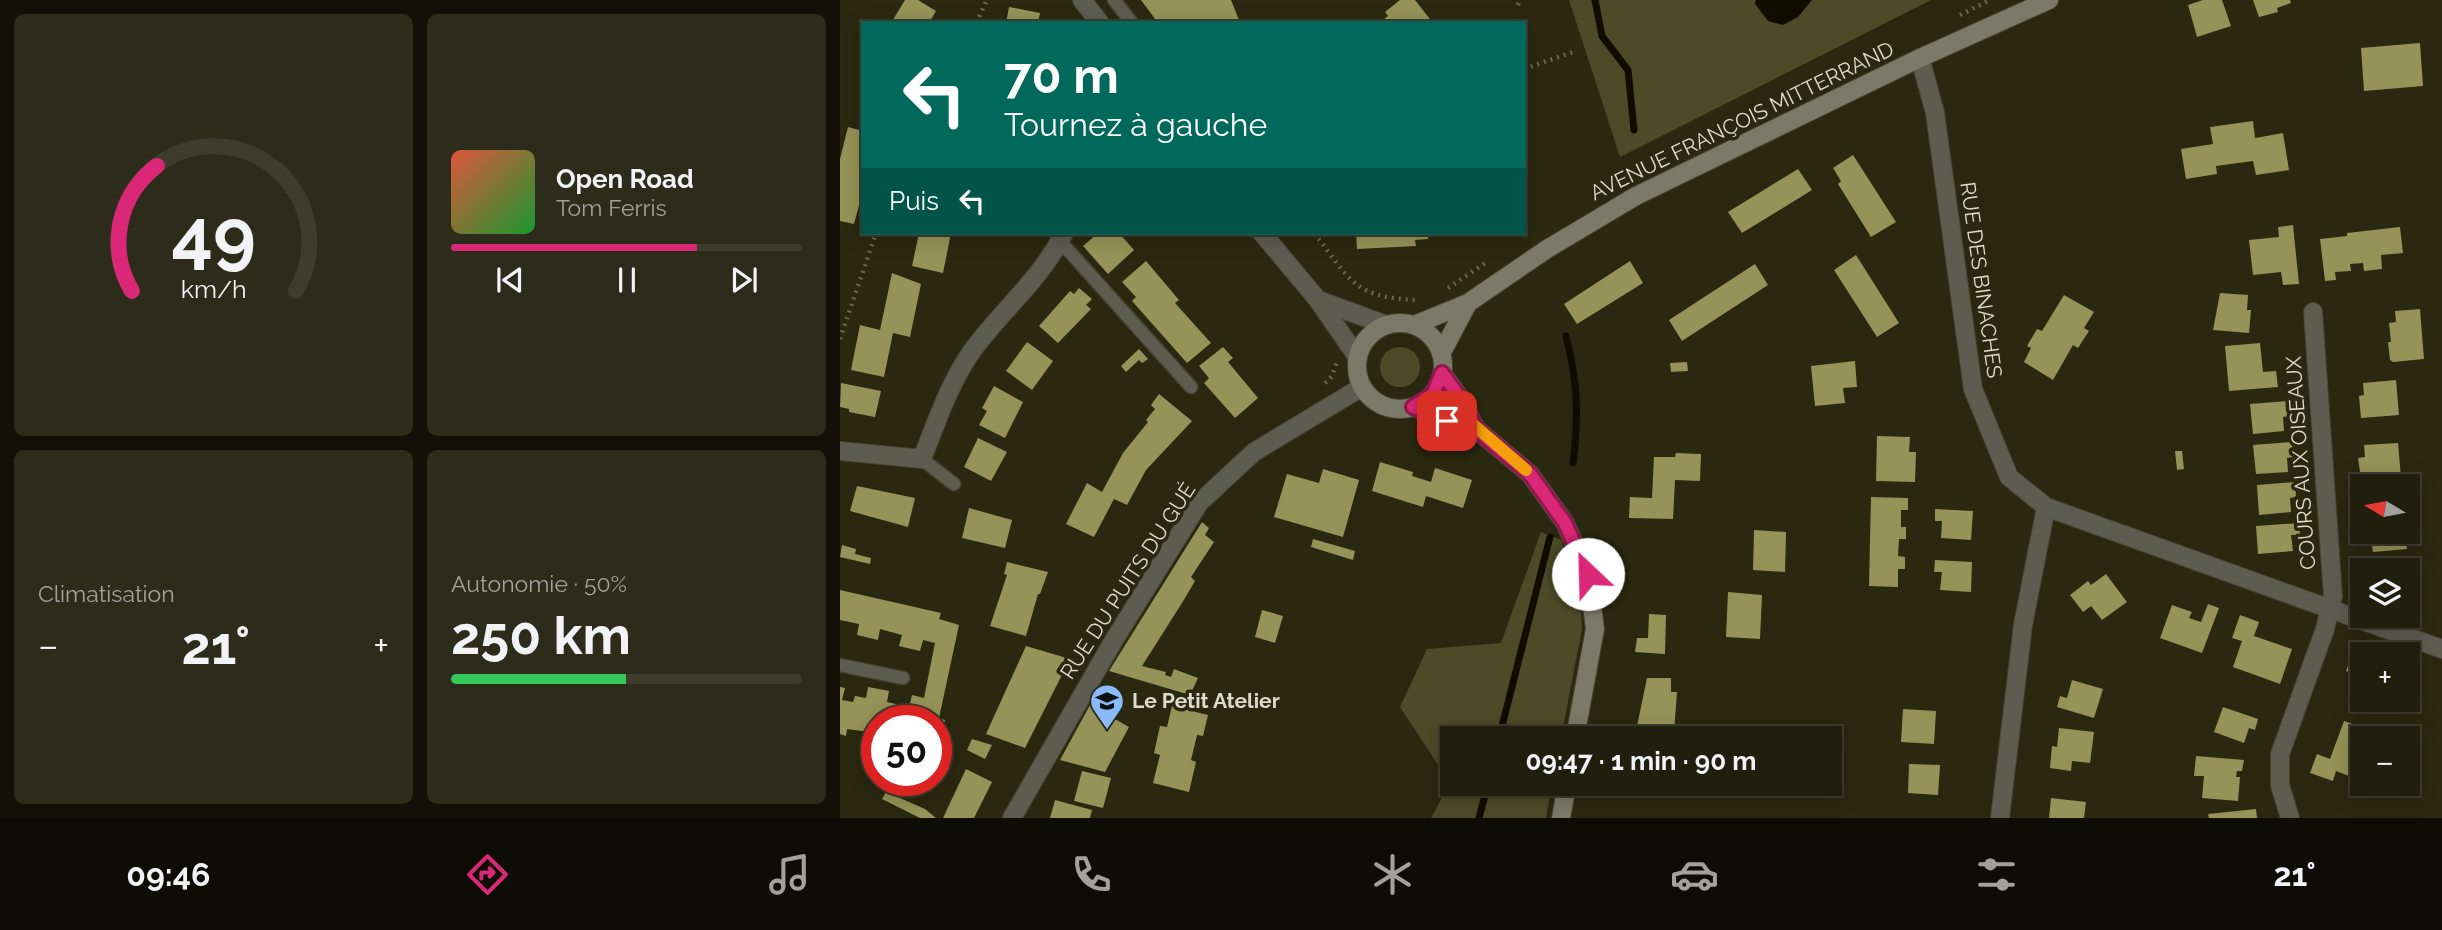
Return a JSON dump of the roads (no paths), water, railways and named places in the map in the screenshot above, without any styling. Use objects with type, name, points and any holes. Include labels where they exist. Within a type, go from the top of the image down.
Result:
[{"type":"main road","name":"AVENUE FRANÇOIS MITTERRAND","points":[[1414,325],[1468,303],[1556,243],[1636,196],[1920,58],[2049,0]]},
{"type":"main road","name":"AVENUE FRANÇOIS MITTERRAND","points":[[1441,354],[1468,303]]},
{"type":"main road","points":[[1413,407],[1433,394],[1442,373],[1441,354],[1432,337],[1414,325],[1386,325],[1367,338],[1358,358],[1357,372],[1362,387],[1379,403],[1390,408],[1413,407],[1476,429],[1530,474],[1565,523],[1588,574],[1595,629],[1577,726]]},
{"type":"main road","points":[[1442,373],[1463,402],[1476,429]]},
{"type":"main road","points":[[1561,818],[1565,796]]},
{"type":"street","points":[[1082,0],[1098,21]]},
{"type":"street","name":"RUE DES BINACHES","points":[[1920,58],[1935,113],[1973,389],[2009,477],[2046,507],[2442,649]]},
{"type":"street","points":[[1265,235],[1318,300],[1358,358]]},
{"type":"street","points":[[840,451],[922,459],[939,414],[971,353],[1043,271],[1062,237]]},
{"type":"street","points":[[1318,300],[1386,325]]},
{"type":"street","name":"COURS AUX OISEAUX","points":[[2290,818],[2280,785],[2280,754],[2333,596],[2313,312]]},
{"type":"street","name":"RUE DU PUITS DU GUÉ","points":[[1012,818],[1114,640],[1199,503],[1254,452],[1362,387]]},
{"type":"street","points":[[2000,818],[2023,625],[2046,507]]},
{"type":"lane","points":[[1114,0],[1130,21]]},
{"type":"lane","points":[[1062,237],[1191,387]]},
{"type":"lane","points":[[922,459],[954,484]]},
{"type":"lane","points":[[840,665],[903,678]]},
{"type":"waterway","points":[[1595,0],[1602,36],[1628,70],[1634,130]]},
{"type":"waterway","points":[[1566,336],[1576,399],[1573,463]]},
{"type":"waterway","points":[[1502,726],[1550,537]]},
{"type":"waterway","points":[[1479,818],[1485,796]]},
{"type":"place","name":"Le Petit Atelier","points":[[1107,731]]}]
